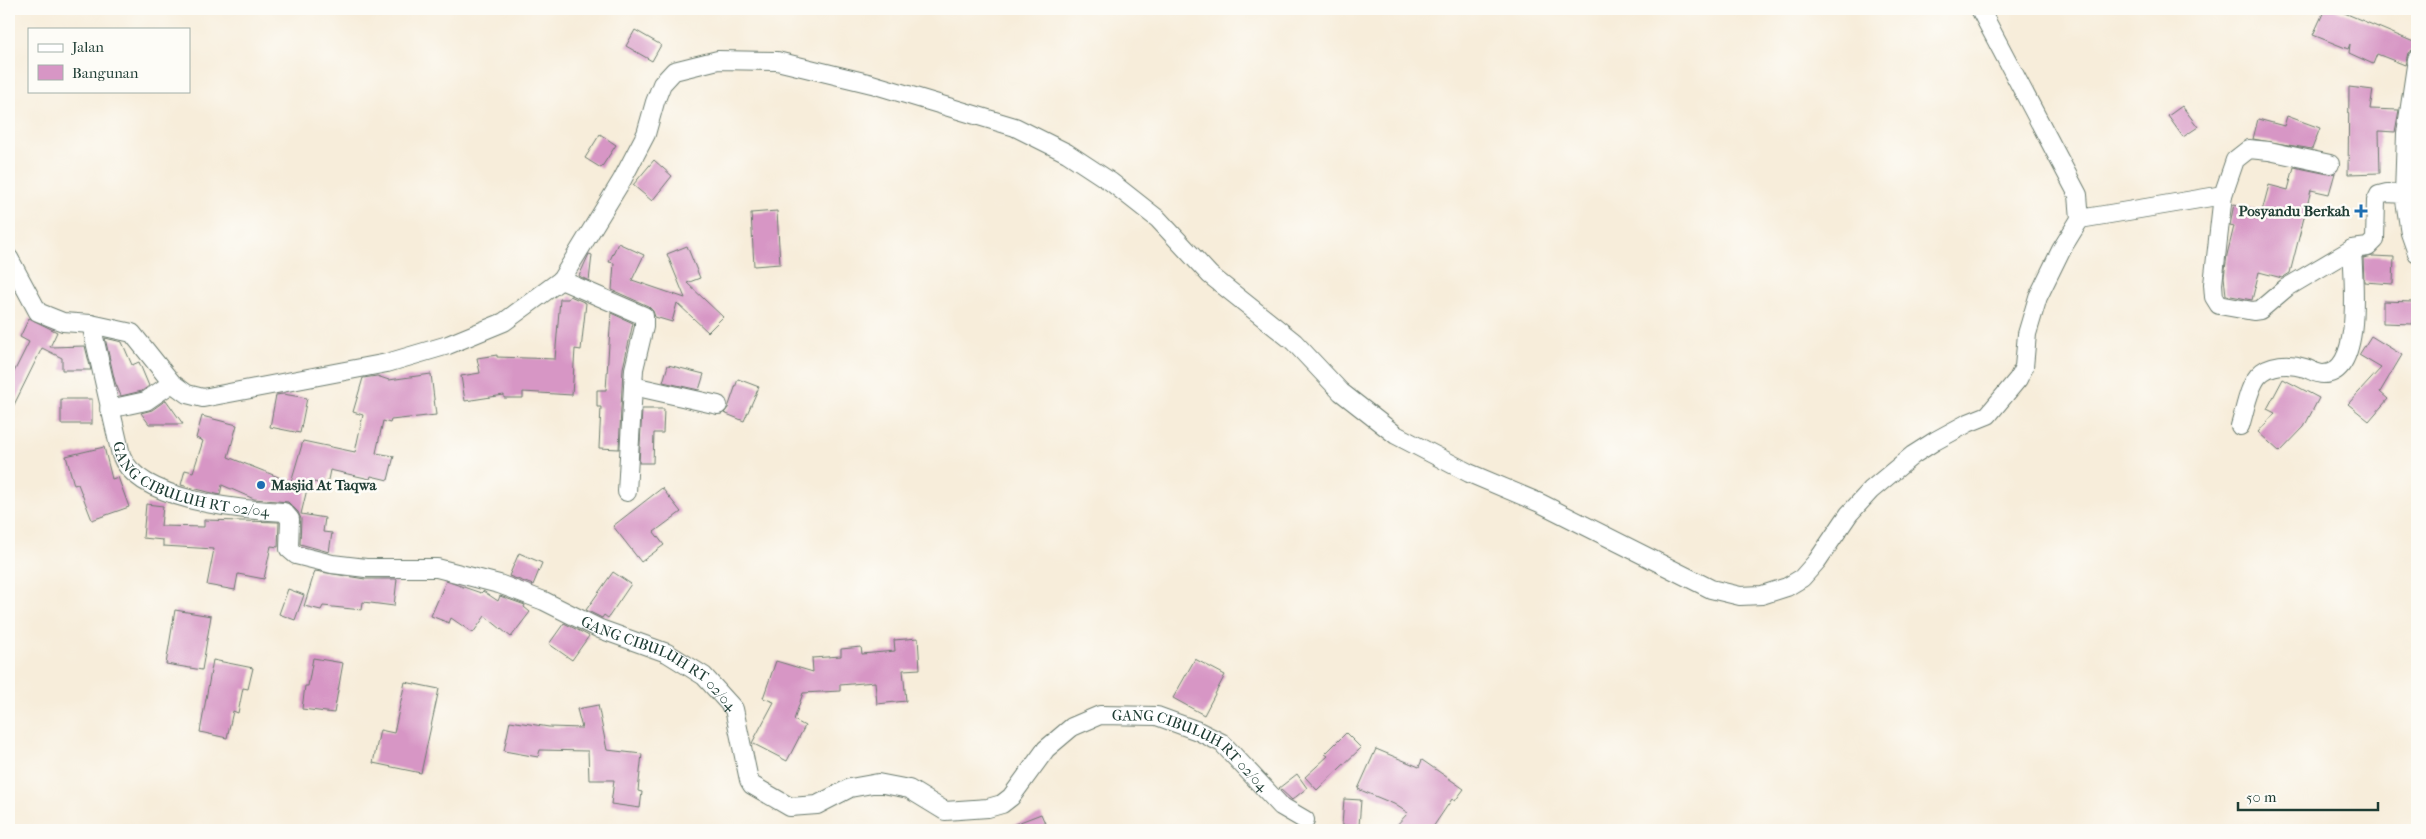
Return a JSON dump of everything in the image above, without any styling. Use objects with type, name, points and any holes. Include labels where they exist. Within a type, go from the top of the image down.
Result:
[{"type":"street","points":[[9,258],[38,312],[63,322],[91,324],[132,333],[172,383],[187,394],[203,398],[387,363],[448,345],[504,322],[561,280],[622,180],[646,134],[662,84],[674,71],[718,60],[777,61],[872,84],[1015,127],[1067,153],[1104,177],[1158,218],[1210,274],[1294,342],[1341,392],[1396,435],[1469,473],[1540,504],[1711,589],[1740,596],[1762,595],[1787,587],[1802,578],[1817,561],[1849,514],[1871,490],[1913,456],[1959,427],[1988,415],[1998,406],[2018,379],[2024,367],[2027,334],[2038,297],[2061,250],[2080,218],[2078,195],[2074,184],[2051,147],[1980,9]]},
{"type":"street","points":[[2417,59],[2406,132],[2404,194],[2410,233],[2417,253]]},
{"type":"street","points":[[2330,164],[2269,151],[2249,149],[2235,160],[2223,195],[2213,284],[2214,297],[2218,304],[2253,311],[2260,310],[2286,288],[2352,250],[2368,247],[2375,240],[2376,201],[2379,195],[2387,193],[2404,194]]},
{"type":"street","points":[[2080,218],[2223,195]]},
{"type":"street","points":[[2240,426],[2258,376],[2266,370],[2290,364],[2321,374],[2330,373],[2338,367],[2349,347],[2354,330],[2352,250]]},
{"type":"street","points":[[561,280],[644,316],[644,327],[634,369],[628,492]]},
{"type":"street","name":"GANG CIBULUH RT 02/04","points":[[91,324],[124,463],[136,476],[171,494],[210,504],[284,512],[290,519],[289,549],[296,555],[316,561],[366,568],[431,568],[499,584],[544,601],[600,629],[667,653],[697,670],[730,703],[737,715],[749,780],[752,785],[783,804],[796,807],[817,805],[850,788],[878,783],[909,789],[938,809],[945,811],[988,808],[1002,804],[1011,797],[1046,749],[1072,727],[1100,715],[1157,716],[1198,731],[1222,744],[1281,806],[1305,820]]},
{"type":"street","name":"GANG CIBULUH RT 02/04","points":[[110,409],[146,401],[172,383]]},
{"type":"street","points":[[633,386],[718,405]]},
{"type":"building","points":[[2325,9],[2335,9],[2416,43],[2414,49],[2408,53],[2405,65],[2377,54],[2373,64],[2349,53],[2350,44],[2348,49],[2313,35]]},
{"type":"building","points":[[635,30],[661,45],[652,61],[626,46]]},
{"type":"building","points":[[2349,87],[2373,90],[2370,109],[2399,110],[2395,132],[2379,131],[2380,173],[2348,174]]},
{"type":"building","points":[[2182,106],[2198,127],[2183,137],[2168,116]]},
{"type":"building","points":[[2287,116],[2320,128],[2312,149],[2253,139],[2258,119],[2284,126]]},
{"type":"building","points":[[600,134],[616,145],[601,168],[585,158]]},
{"type":"building","points":[[654,160],[672,176],[652,201],[633,185]]},
{"type":"building","points":[[2294,167],[2328,174],[2335,173],[2329,194],[2311,190],[2290,273],[2282,278],[2259,272],[2252,300],[2226,295],[2224,277],[2234,226],[2230,225],[2234,204],[2262,211],[2269,185],[2288,190]]},
{"type":"building","points":[[777,211],[780,264],[754,266],[751,213]]},
{"type":"building","points":[[618,243],[644,255],[632,280],[685,298],[667,254],[687,246],[700,278],[687,283],[723,317],[708,332],[677,303],[672,322],[655,317],[653,311],[648,306],[612,290],[614,263],[609,262]]},
{"type":"building","points":[[589,254],[592,255],[589,281],[579,276]]},
{"type":"building","points":[[2373,256],[2394,257],[2393,284],[2364,282],[2363,258]]},
{"type":"building","points":[[570,296],[586,303],[581,350],[575,349],[572,395],[523,392],[523,398],[504,398],[504,395],[465,401],[461,376],[480,373],[477,358],[497,355],[497,357],[555,359],[560,299],[568,299]]},
{"type":"building","points":[[2383,301],[2413,302],[2413,324],[2383,323]]},
{"type":"building","points":[[611,313],[633,323],[623,368],[619,449],[599,448],[601,407],[597,407],[597,390],[606,390]]},
{"type":"building","points":[[29,318],[57,332],[50,347],[85,346],[91,370],[62,370],[62,358],[42,348],[9,415],[9,382],[29,342],[20,337]]},
{"type":"building","points":[[2371,336],[2402,355],[2380,392],[2388,399],[2369,421],[2348,404],[2381,368],[2359,355]]},
{"type":"building","points":[[105,338],[122,342],[132,365],[139,362],[149,386],[142,391],[121,396],[115,382]]},
{"type":"building","points":[[668,365],[704,374],[699,390],[663,382]]},
{"type":"building","points":[[431,374],[436,415],[391,420],[390,423],[383,421],[376,453],[394,456],[388,480],[371,476],[370,479],[330,470],[327,485],[309,481],[301,514],[325,518],[323,532],[332,533],[329,552],[300,544],[301,519],[298,512],[288,502],[254,499],[222,485],[220,495],[181,485],[185,470],[193,472],[203,441],[196,438],[202,416],[237,425],[228,457],[291,482],[303,441],[355,452],[363,415],[353,412],[363,378],[377,376],[389,380]]},
{"type":"building","points":[[738,379],[759,387],[744,421],[724,413],[728,408]]},
{"type":"building","points":[[2283,379],[2319,398],[2304,427],[2280,452],[2258,432],[2275,413],[2267,409]]},
{"type":"building","points":[[283,394],[307,398],[300,433],[270,427],[276,395]]},
{"type":"building","points":[[61,399],[92,399],[92,424],[61,424]]},
{"type":"building","points":[[166,400],[183,424],[149,424],[141,413],[152,410]]},
{"type":"building","points":[[642,409],[664,409],[663,433],[654,433],[653,463],[639,463]]},
{"type":"building","points":[[104,447],[112,479],[118,477],[129,507],[92,520],[78,484],[74,485],[66,456]]},
{"type":"building","points":[[662,488],[681,512],[654,532],[664,545],[641,562],[613,526]]},
{"type":"building","points":[[146,504],[163,506],[161,526],[204,527],[204,520],[279,522],[278,547],[271,546],[264,579],[238,574],[235,590],[207,585],[214,549],[163,546],[163,540],[143,538]]},
{"type":"building","points":[[519,553],[542,563],[533,585],[509,576]]},
{"type":"building","points":[[315,571],[365,579],[397,579],[394,606],[363,602],[362,610],[323,606],[321,610],[304,606]]},
{"type":"building","points":[[613,572],[631,584],[608,618],[604,615],[602,618],[586,610]]},
{"type":"building","points":[[446,581],[481,593],[483,591],[498,601],[500,596],[525,605],[524,607],[530,612],[511,637],[485,616],[473,633],[451,618],[449,623],[431,616]]},
{"type":"building","points":[[288,589],[304,595],[295,620],[279,614]]},
{"type":"building","points":[[175,610],[211,616],[202,670],[166,664]]},
{"type":"building","points":[[564,623],[589,636],[572,660],[549,644]]},
{"type":"building","points":[[918,638],[920,669],[903,670],[906,701],[877,704],[875,682],[840,685],[840,691],[803,693],[794,720],[805,726],[787,761],[752,743],[774,702],[763,698],[776,661],[813,672],[812,658],[841,656],[841,649],[861,647],[862,654],[895,651],[894,640]]},
{"type":"building","points":[[313,658],[343,663],[334,713],[302,709],[305,686],[308,686]]},
{"type":"building","points":[[1195,659],[1225,675],[1204,715],[1173,698]]},
{"type":"building","points":[[213,660],[253,668],[248,689],[243,688],[238,713],[233,711],[227,738],[200,732]]},
{"type":"building","points":[[405,682],[439,689],[421,773],[373,763],[380,730],[394,733]]},
{"type":"building","points":[[598,705],[607,750],[642,754],[638,791],[642,792],[640,808],[611,804],[614,780],[589,780],[588,751],[540,750],[538,757],[504,751],[510,721],[549,727],[582,728],[577,709]]},
{"type":"building","points":[[1346,733],[1361,748],[1317,790],[1305,777],[1328,756],[1325,754]]},
{"type":"building","points":[[1376,749],[1419,767],[1422,760],[1464,789],[1455,801],[1452,799],[1431,830],[1392,830],[1408,813],[1394,804],[1358,789]]},
{"type":"building","points":[[1297,774],[1307,788],[1292,800],[1279,788]]},
{"type":"building","points":[[1344,799],[1361,800],[1359,826],[1342,825]]},
{"type":"building","points":[[1041,814],[1048,830],[1002,830],[1002,829]]},
{"type":"place","name":"Posyandu Berkah","points":[[2361,211]]},
{"type":"place","name":"Masjid At Taqwa","points":[[261,485]]}]
